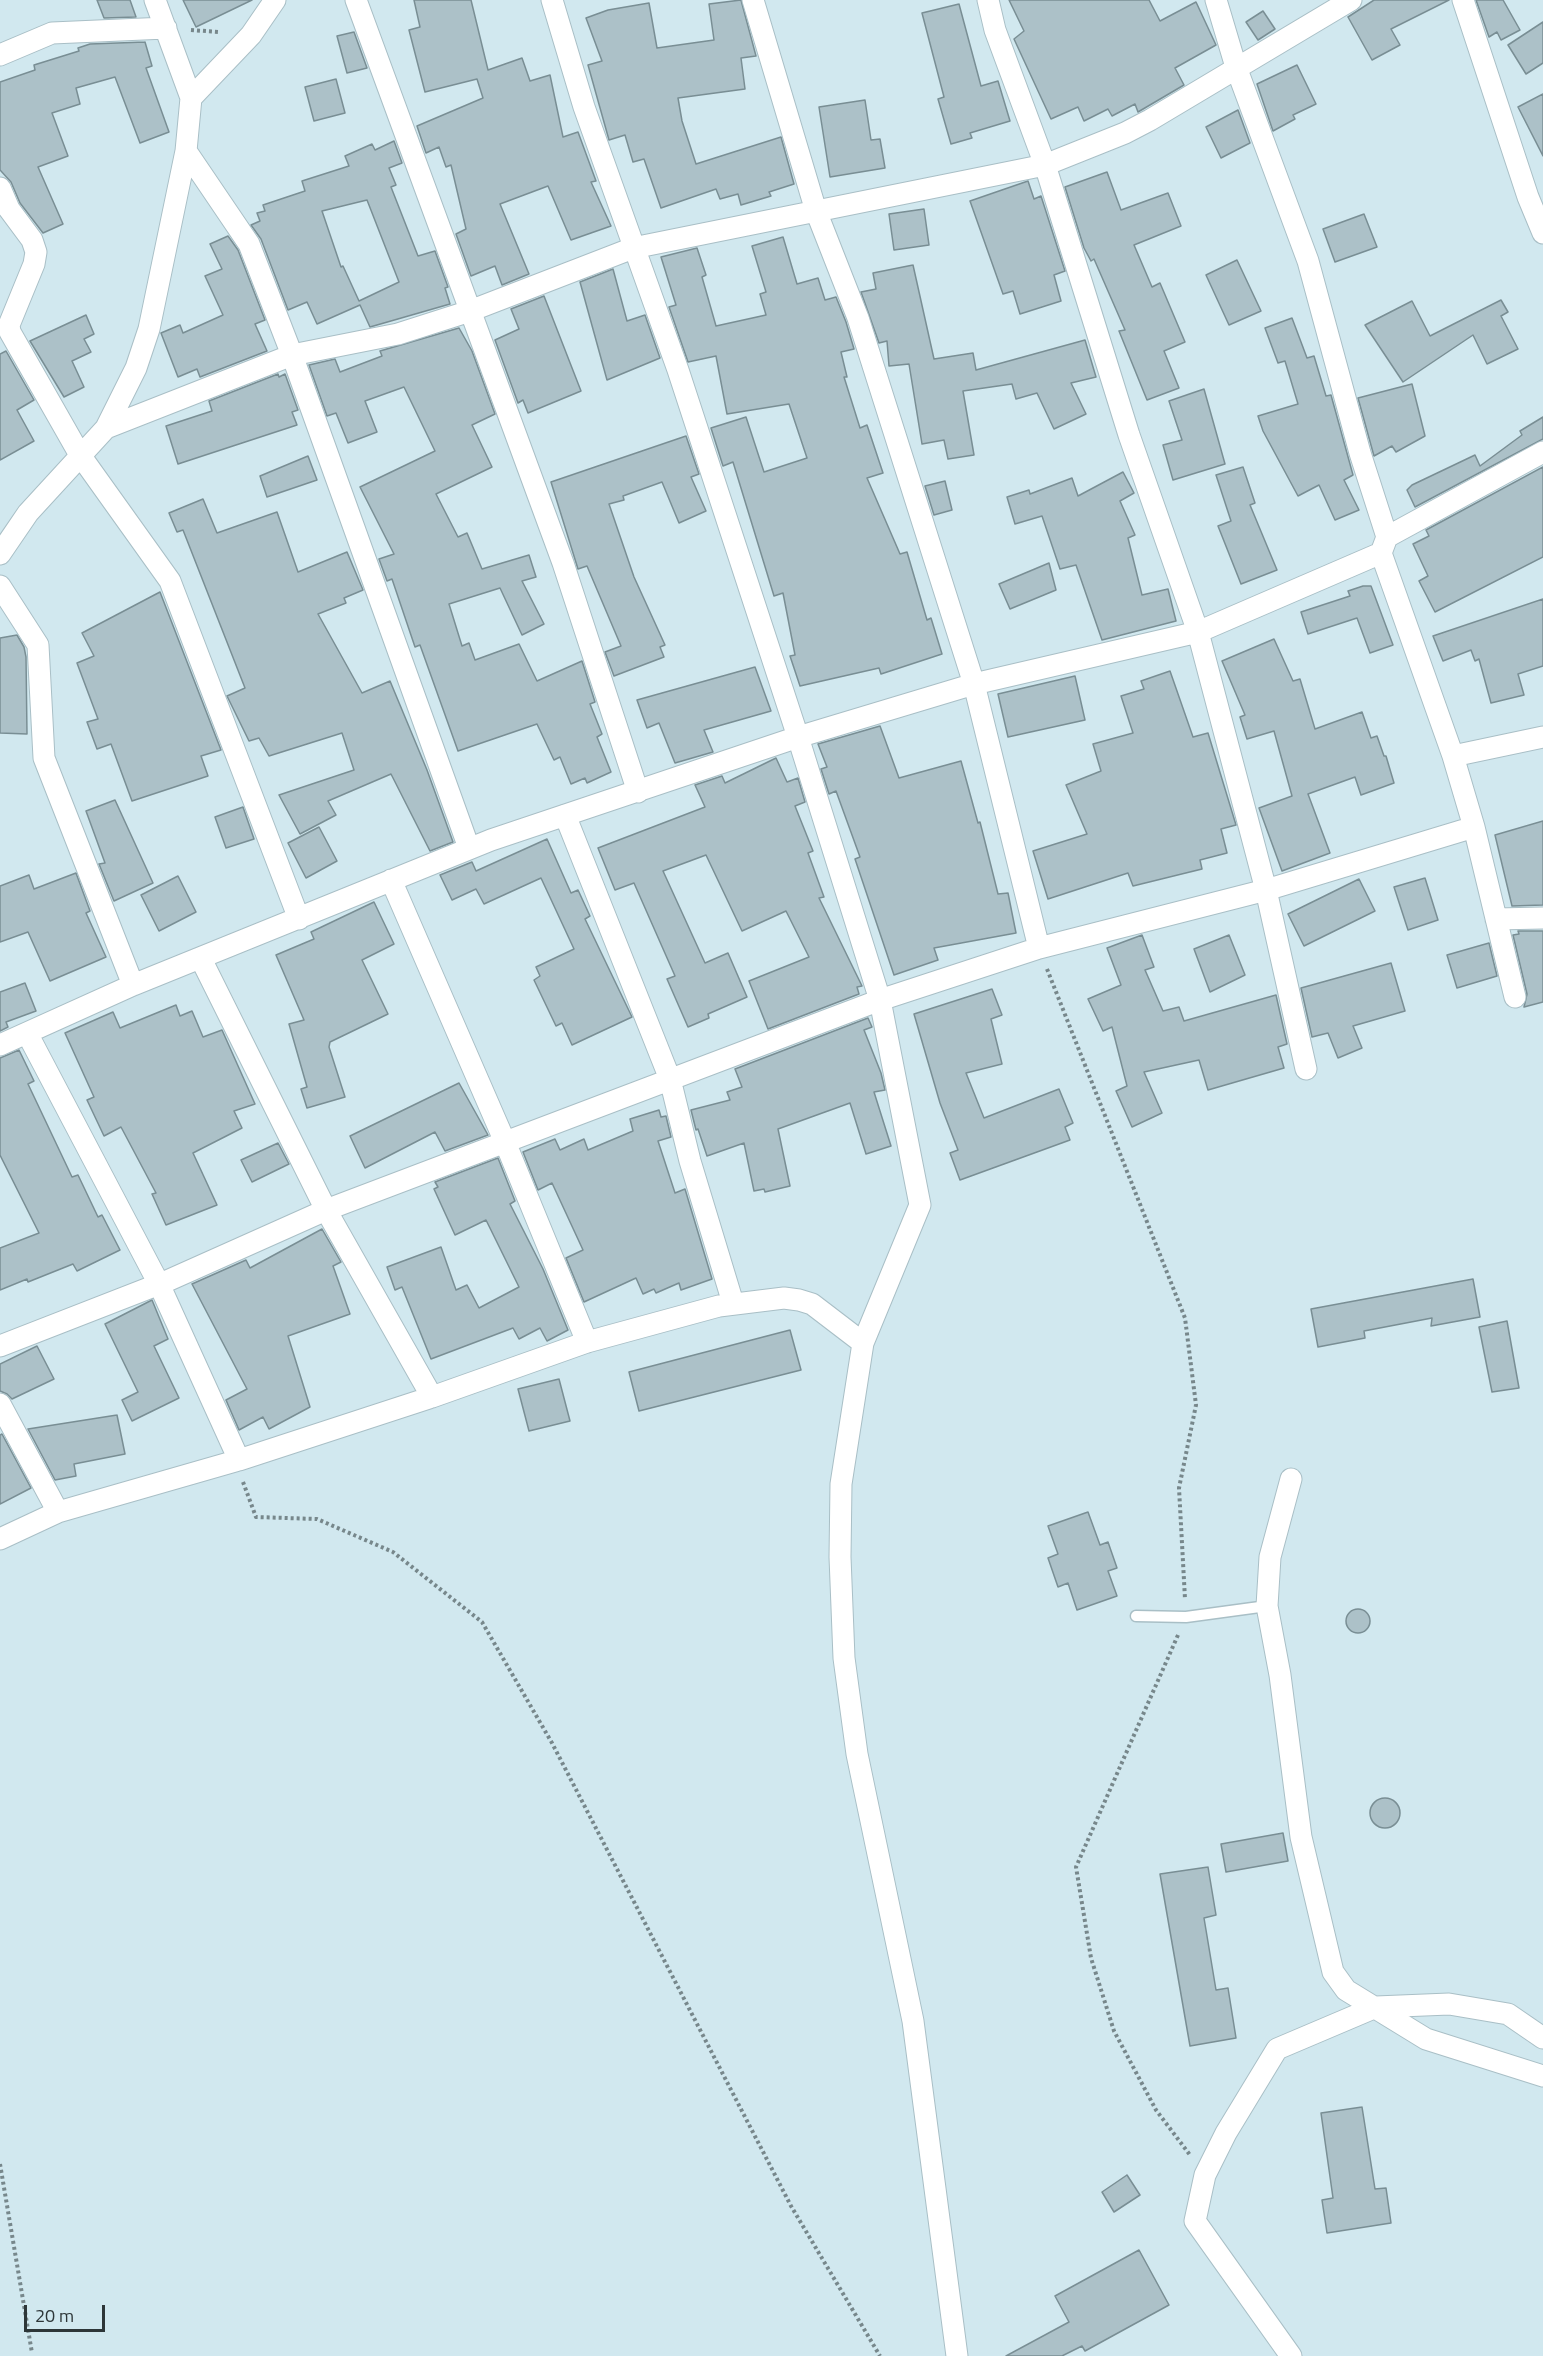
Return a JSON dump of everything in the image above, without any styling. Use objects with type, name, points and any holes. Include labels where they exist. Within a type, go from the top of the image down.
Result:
[{"type":"street","points":[[0,554],[28,513],[106,428],[136,368],[149,329],[186,151],[191,98],[155,0]]},
{"type":"street","points":[[191,98],[251,35],[275,0]]},
{"type":"street","points":[[356,0],[563,563],[638,792]]},
{"type":"street","points":[[552,0],[584,107],[678,370],[798,737],[880,1000],[920,1205],[863,1343],[841,1484],[840,1557],[844,1658],[857,1754],[913,2021],[957,2356]]},
{"type":"street","points":[[753,0],[816,211],[858,318],[905,474],[974,684],[1039,948]]},
{"type":"street","points":[[988,0],[995,30],[1045,165],[1129,435],[1198,632],[1266,890],[1306,1069]]},
{"type":"street","points":[[1216,0],[1236,68],[1308,261],[1384,545],[1474,827],[1515,997]]},
{"type":"street","points":[[106,428],[292,355],[398,334],[470,311],[633,248],[1045,165],[1125,133],[1351,0]]},
{"type":"street","points":[[1463,0],[1528,197],[1543,233]]},
{"type":"street","points":[[0,55],[52,33],[166,28]]},
{"type":"street","points":[[186,151],[244,235],[292,355],[469,848]]},
{"type":"street","points":[[0,188],[9,209],[32,240],[36,252],[34,264],[9,326],[10,333],[80,455],[170,581],[298,919]]},
{"type":"street","points":[[0,1045],[133,985],[469,848],[798,737],[974,684],[1198,632],[1384,545],[1543,452]]},
{"type":"street","points":[[0,586],[38,645],[44,758],[133,985]]},
{"type":"street","points":[[1453,756],[1543,737]]},
{"type":"street","points":[[565,815],[670,1079],[690,1161],[733,1303]]},
{"type":"street","points":[[0,1346],[159,1284],[326,1210],[880,1000],[1039,948],[1266,890],[1474,827]]},
{"type":"street","points":[[392,880],[505,1142],[587,1342]]},
{"type":"street","points":[[1496,919],[1543,918]]},
{"type":"street","points":[[201,959],[326,1210],[432,1397]]},
{"type":"street","points":[[27,1033],[159,1284],[238,1460]]},
{"type":"street","points":[[0,1539],[58,1512],[238,1460],[432,1397],[587,1342],[733,1303],[783,1298],[812,1304],[863,1343]]},
{"type":"street","points":[[0,1404],[58,1512]]},
{"type":"street","points":[[1291,1479],[1270,1557],[1267,1605],[1280,1675],[1301,1837],[1333,1972],[1346,1990],[1426,2039],[1543,2076]]},
{"type":"street","points":[[1291,2356],[1195,2222],[1205,2175],[1226,2133],[1277,2049],[1376,2007],[1449,2004],[1508,2014],[1543,2038]]},
{"type":"lane","points":[[1136,1616],[1186,1617],[1267,1605]]},
{"type":"path","points":[[166,28],[251,35]]},
{"type":"path","points":[[1039,948],[1185,1318],[1196,1405],[1179,1488],[1186,1617],[1076,1867],[1091,1958],[1114,2031],[1156,2110],[1205,2175]]},
{"type":"path","points":[[238,1460],[246,1494],[256,1517],[317,1519],[393,1552],[482,1622],[552,1743],[791,2206],[880,2356]]},
{"type":"path","points":[[0,2164],[32,2352]]},
{"type":"building","points":[[97,0],[130,0],[136,17],[104,18]]},
{"type":"building","points":[[183,0],[252,0],[196,27]]},
{"type":"building","points":[[414,0],[471,0],[488,70],[522,58],[530,81],[550,75],[563,137],[578,132],[596,181],[591,182],[611,226],[571,240],[548,186],[500,204],[529,274],[502,285],[495,266],[471,276],[456,234],[466,229],[451,165],[446,167],[439,147],[426,153],[417,126],[483,98],[477,79],[425,92],[409,30],[420,27]]},
{"type":"building","points":[[741,0],[756,56],[741,58],[745,89],[678,98],[682,121],[696,164],[781,137],[794,184],[769,192],[771,196],[741,205],[738,194],[720,199],[716,189],[661,208],[644,159],[633,162],[625,135],[609,140],[588,65],[602,61],[586,18],[608,10],[649,3],[657,48],[714,40],[709,4]]},
{"type":"building","points":[[1009,0],[1149,0],[1160,21],[1196,2],[1216,45],[1175,68],[1184,85],[1138,112],[1135,104],[1112,116],[1108,109],[1084,121],[1078,107],[1051,119],[1014,39],[1024,31]]},
{"type":"building","points":[[1374,0],[1449,0],[1391,29],[1400,45],[1372,60],[1348,17]]},
{"type":"building","points":[[1476,0],[1503,0],[1520,30],[1501,40],[1497,32],[1489,37]]},
{"type":"building","points":[[959,4],[981,86],[998,81],[1010,121],[970,133],[972,138],[951,144],[938,99],[944,97],[922,13]]},
{"type":"building","points":[[1263,11],[1275,29],[1258,40],[1246,22]]},
{"type":"building","points":[[1543,22],[1543,63],[1526,74],[1508,45]]},
{"type":"building","points":[[354,32],[367,68],[347,73],[337,36]]},
{"type":"building","points":[[145,42],[152,66],[146,68],[169,132],[140,143],[115,77],[76,88],[80,104],[52,113],[68,156],[38,167],[63,224],[43,233],[20,203],[11,182],[0,170],[0,82],[35,70],[34,65],[79,51],[78,48],[90,44]]},
{"type":"building","points":[[1297,65],[1316,104],[1293,115],[1295,119],[1273,131],[1257,84]]},
{"type":"building","points":[[336,79],[345,113],[314,121],[305,87]]},
{"type":"building","points":[[1543,94],[1543,156],[1518,107]]},
{"type":"building","points":[[865,100],[871,140],[880,139],[885,168],[830,177],[819,107]]},
{"type":"building","points":[[1238,110],[1250,143],[1221,158],[1206,127]]},
{"type":"building","points":[[394,141],[402,163],[389,168],[396,185],[391,187],[418,256],[435,251],[448,287],[445,288],[450,304],[370,327],[360,305],[317,324],[307,302],[288,310],[261,239],[251,225],[260,221],[257,213],[265,211],[263,205],[305,191],[302,181],[349,166],[345,156],[372,144],[375,150]],"holes":[[[367,200],[399,282],[359,301],[343,266],[341,267],[322,211]]]},
{"type":"building","points":[[1107,172],[1121,210],[1168,193],[1181,226],[1134,245],[1152,287],[1160,283],[1185,342],[1164,351],[1179,388],[1147,400],[1119,331],[1125,330],[1094,259],[1091,261],[1084,248],[1065,187]]},
{"type":"building","points":[[1028,181],[1034,199],[1041,196],[1065,271],[1054,275],[1061,301],[1020,314],[1013,291],[1003,294],[970,201]]},
{"type":"building","points":[[924,209],[929,245],[894,250],[889,214]]},
{"type":"building","points":[[1364,214],[1377,247],[1335,262],[1323,229]]},
{"type":"building","points":[[228,236],[238,250],[265,320],[255,324],[267,351],[200,377],[197,369],[178,377],[161,333],[180,325],[183,333],[223,315],[205,276],[222,269],[210,244]]},
{"type":"building","points":[[783,237],[797,284],[818,278],[825,300],[836,297],[846,322],[854,349],[841,352],[847,377],[844,377],[860,428],[867,425],[883,473],[867,478],[900,554],[907,552],[927,620],[931,618],[942,654],[881,674],[879,668],[800,686],[790,656],[795,655],[783,593],[774,596],[733,462],[723,466],[711,428],[746,417],[764,472],[807,458],[789,404],[727,414],[716,356],[688,362],[669,307],[676,305],[661,257],[697,248],[706,275],[702,277],[716,326],[766,315],[760,294],[766,292],[752,246]]},
{"type":"building","points":[[1237,260],[1261,311],[1229,325],[1206,275]]},
{"type":"building","points":[[913,265],[934,359],[973,353],[976,370],[1085,340],[1096,377],[1071,383],[1086,414],[1054,429],[1037,393],[1016,399],[1012,384],[963,391],[974,455],[948,459],[944,440],[922,444],[909,364],[889,366],[887,341],[879,343],[861,292],[876,289],[873,273]]},
{"type":"building","points":[[613,269],[627,321],[645,315],[660,358],[607,380],[580,282]]},
{"type":"building","points":[[544,296],[581,391],[528,413],[523,400],[518,403],[495,340],[519,329],[511,309]]},
{"type":"building","points":[[1501,300],[1508,312],[1501,316],[1518,349],[1487,364],[1473,335],[1403,382],[1365,325],[1412,301],[1430,336]]},
{"type":"building","points":[[86,315],[94,334],[84,339],[91,352],[72,361],[84,387],[64,397],[30,341]]},
{"type":"building","points":[[1292,318],[1307,358],[1314,356],[1326,396],[1331,395],[1353,475],[1344,480],[1359,510],[1335,520],[1319,485],[1298,496],[1263,431],[1258,416],[1298,404],[1285,361],[1278,363],[1265,328]]},
{"type":"building","points":[[459,328],[472,351],[495,414],[472,425],[492,467],[436,494],[458,537],[467,533],[482,569],[529,555],[536,577],[522,581],[544,624],[522,635],[500,588],[449,604],[462,646],[469,643],[475,660],[519,644],[537,681],[582,661],[595,702],[590,704],[602,734],[597,737],[611,772],[587,783],[585,778],[571,784],[560,757],[554,760],[537,724],[458,751],[420,645],[415,647],[392,579],[387,581],[379,559],[394,554],[360,487],[435,451],[404,387],[365,401],[377,432],[348,443],[336,413],[327,416],[309,365],[335,359],[340,372],[382,356],[380,351]]},
{"type":"building","points":[[6,351],[34,400],[17,410],[34,441],[0,460],[0,354]]},
{"type":"building","points":[[278,374],[279,377],[285,374],[298,410],[292,412],[297,425],[178,464],[166,426],[212,411],[209,401]]},
{"type":"building","points":[[1412,384],[1425,436],[1396,452],[1392,446],[1374,456],[1358,398]]},
{"type":"building","points":[[1204,389],[1225,464],[1173,480],[1163,445],[1182,440],[1169,401]]},
{"type":"building","points":[[1543,417],[1543,439],[1415,507],[1407,490],[1412,485],[1475,455],[1480,466],[1522,435],[1520,431]]},
{"type":"building","points":[[686,436],[699,474],[691,477],[706,511],[679,523],[662,482],[623,496],[624,500],[609,504],[634,577],[665,645],[660,647],[664,657],[614,676],[605,652],[621,646],[587,566],[578,569],[551,482]]},
{"type":"building","points":[[308,456],[317,480],[267,497],[260,476]]},
{"type":"building","points":[[1243,467],[1255,503],[1250,505],[1277,570],[1241,584],[1218,526],[1231,521],[1216,475]]},
{"type":"building","points":[[1543,467],[1543,557],[1435,612],[1419,581],[1428,576],[1413,544],[1429,536],[1426,530]]},
{"type":"building","points":[[1123,472],[1134,493],[1120,501],[1135,535],[1128,538],[1142,595],[1168,589],[1176,621],[1102,640],[1076,565],[1060,569],[1042,516],[1015,524],[1007,497],[1029,490],[1030,494],[1072,478],[1078,496]]},
{"type":"building","points":[[945,481],[952,510],[934,515],[925,486]]},
{"type":"building","points":[[203,499],[217,533],[277,512],[298,572],[347,552],[363,590],[344,598],[346,603],[318,614],[362,693],[390,681],[427,770],[453,842],[430,851],[391,774],[328,801],[336,815],[300,834],[279,795],[354,770],[342,733],[269,756],[259,738],[249,741],[227,696],[245,688],[183,530],[177,532],[169,513]]},
{"type":"building","points":[[1049,563],[1056,590],[1010,609],[999,584]]},
{"type":"building","points":[[1371,586],[1393,645],[1370,653],[1357,618],[1308,634],[1301,612],[1350,596],[1348,591]]},
{"type":"building","points":[[160,592],[221,750],[201,756],[208,776],[132,801],[111,744],[97,749],[87,722],[98,719],[77,663],[94,656],[82,633]]},
{"type":"building","points":[[1543,599],[1543,666],[1518,674],[1524,695],[1491,703],[1479,659],[1475,661],[1471,650],[1443,661],[1433,636]]},
{"type":"building","points":[[17,635],[24,647],[26,657],[27,734],[0,733],[0,638]]},
{"type":"building","points":[[1274,639],[1293,681],[1300,679],[1315,729],[1362,712],[1371,738],[1377,736],[1394,783],[1361,795],[1355,777],[1308,794],[1330,853],[1282,871],[1259,808],[1292,796],[1274,731],[1247,739],[1240,717],[1245,715],[1222,661]]},
{"type":"building","points":[[755,667],[771,711],[704,730],[713,752],[675,763],[659,723],[647,728],[637,700]]},
{"type":"building","points":[[1170,671],[1193,737],[1208,733],[1236,825],[1221,829],[1227,853],[1200,860],[1202,869],[1133,886],[1128,873],[1048,899],[1033,851],[1087,834],[1066,785],[1101,771],[1093,744],[1133,733],[1121,696],[1144,689],[1141,681]]},
{"type":"building","points":[[1075,676],[1085,720],[1008,737],[998,694]]},
{"type":"building","points":[[880,726],[899,778],[961,761],[978,823],[980,822],[998,894],[1008,893],[1016,933],[934,948],[938,960],[894,975],[855,859],[860,857],[836,791],[829,794],[821,769],[827,767],[818,744]]},
{"type":"building","points":[[776,758],[787,782],[798,778],[805,802],[795,806],[813,851],[808,853],[824,897],[819,898],[862,986],[857,987],[859,994],[768,1029],[749,981],[809,957],[786,911],[742,931],[706,855],[663,871],[705,963],[728,953],[747,997],[708,1014],[709,1018],[688,1027],[667,979],[675,976],[634,883],[615,890],[598,848],[705,807],[695,785],[722,776],[725,783]]},
{"type":"building","points":[[115,800],[153,883],[114,901],[99,864],[105,863],[86,811]]},
{"type":"building","points":[[243,807],[254,839],[226,848],[215,817]]},
{"type":"building","points":[[1543,821],[1543,905],[1512,906],[1495,835]]},
{"type":"building","points":[[319,827],[337,861],[306,878],[288,843]]},
{"type":"building","points":[[547,839],[571,893],[578,890],[590,916],[585,919],[632,1017],[572,1045],[562,1023],[556,1026],[534,980],[540,976],[536,967],[574,949],[541,878],[484,904],[476,889],[452,900],[440,875],[472,862],[476,871]]},
{"type":"building","points":[[76,873],[90,911],[86,913],[106,957],[50,981],[28,932],[0,942],[0,886],[29,875],[34,889]]},
{"type":"building","points":[[178,876],[196,912],[159,931],[141,895]]},
{"type":"building","points":[[1425,878],[1438,920],[1408,930],[1394,887]]},
{"type":"building","points":[[1359,879],[1375,911],[1304,946],[1288,914]]},
{"type":"building","points":[[374,902],[394,944],[362,960],[388,1014],[330,1042],[329,1047],[345,1097],[307,1108],[301,1089],[307,1087],[289,1024],[304,1020],[276,955],[314,939],[311,932]]},
{"type":"building","points":[[1518,931],[1543,931],[1543,1002],[1524,1007],[1527,994],[1513,935],[1519,934]]},
{"type":"building","points":[[1142,935],[1154,967],[1145,970],[1163,1011],[1179,1007],[1184,1021],[1276,995],[1287,1044],[1278,1047],[1284,1068],[1208,1090],[1199,1060],[1144,1072],[1162,1113],[1132,1127],[1116,1091],[1127,1086],[1112,1027],[1103,1031],[1088,999],[1121,985],[1107,948]]},
{"type":"building","points":[[1229,935],[1245,975],[1210,992],[1194,949]]},
{"type":"building","points":[[1489,943],[1497,976],[1457,988],[1447,955]]},
{"type":"building","points":[[1391,963],[1405,1011],[1353,1026],[1362,1048],[1338,1058],[1328,1033],[1312,1037],[1301,988]]},
{"type":"building","points":[[25,983],[36,1011],[6,1022],[8,1027],[0,1031],[0,992]]},
{"type":"building","points":[[992,989],[1002,1015],[991,1019],[1002,1064],[966,1073],[984,1118],[1059,1089],[1073,1123],[1065,1127],[1070,1140],[960,1180],[950,1153],[958,1150],[940,1103],[914,1014]]},
{"type":"building","points":[[176,1005],[180,1016],[192,1011],[203,1037],[222,1030],[255,1104],[234,1111],[242,1128],[193,1153],[217,1205],[166,1225],[152,1194],[156,1193],[121,1127],[104,1136],[87,1100],[94,1097],[65,1033],[113,1012],[120,1028]]},
{"type":"building","points":[[868,1018],[872,1027],[864,1030],[881,1073],[885,1090],[874,1092],[891,1146],[866,1154],[850,1103],[778,1129],[790,1186],[765,1192],[764,1189],[754,1191],[744,1143],[707,1156],[698,1129],[696,1130],[691,1110],[730,1100],[727,1092],[742,1087],[735,1069]]},
{"type":"building","points":[[19,1050],[34,1081],[28,1084],[72,1177],[78,1175],[98,1217],[102,1215],[120,1250],[77,1271],[73,1264],[28,1282],[27,1279],[0,1290],[0,1248],[39,1233],[0,1155],[0,1058]]},
{"type":"building","points":[[459,1083],[488,1135],[445,1151],[435,1132],[365,1168],[350,1136]]},
{"type":"building","points":[[659,1110],[661,1117],[666,1116],[671,1137],[658,1141],[675,1193],[685,1189],[712,1279],[681,1290],[679,1283],[656,1293],[654,1289],[643,1294],[636,1278],[584,1302],[566,1258],[583,1250],[552,1183],[538,1190],[523,1152],[555,1139],[560,1150],[584,1139],[588,1150],[633,1131],[630,1119]]},
{"type":"building","points":[[278,1143],[289,1164],[252,1182],[241,1160]]},
{"type":"building","points":[[498,1158],[515,1201],[510,1204],[543,1269],[568,1330],[547,1341],[540,1328],[519,1339],[513,1328],[431,1359],[402,1287],[395,1290],[387,1267],[441,1247],[456,1290],[467,1285],[479,1308],[519,1287],[486,1220],[455,1235],[434,1189],[438,1187],[435,1182]]},
{"type":"building","points":[[322,1229],[341,1262],[333,1266],[350,1314],[288,1336],[310,1407],[269,1429],[263,1417],[239,1430],[226,1400],[247,1389],[192,1284],[246,1260],[250,1268]]},
{"type":"building","points":[[1473,1279],[1480,1317],[1431,1326],[1432,1318],[1364,1331],[1365,1338],[1318,1347],[1311,1309]]},
{"type":"building","points":[[152,1300],[168,1339],[154,1346],[179,1398],[132,1421],[122,1400],[138,1392],[105,1324]]},
{"type":"building","points":[[1507,1321],[1519,1388],[1492,1392],[1479,1327]]},
{"type":"building","points":[[790,1330],[801,1370],[639,1411],[629,1372]]},
{"type":"building","points":[[37,1346],[54,1379],[12,1399],[0,1391],[0,1364]]},
{"type":"building","points":[[559,1379],[570,1421],[529,1431],[518,1389]]},
{"type":"building","points":[[117,1415],[125,1454],[74,1464],[76,1476],[55,1480],[28,1429]]},
{"type":"building","points":[[2,1434],[31,1488],[0,1504],[0,1435]]},
{"type":"building","points":[[1088,1512],[1100,1545],[1108,1542],[1117,1568],[1108,1571],[1117,1596],[1077,1610],[1068,1583],[1058,1587],[1048,1558],[1058,1554],[1048,1526]]},
{"type":"building","points":[[1358,1609],[1363,1610],[1369,1616],[1369,1626],[1363,1632],[1358,1633],[1353,1632],[1347,1626],[1346,1621],[1347,1616],[1353,1610]]},
{"type":"building","points":[[1385,1798],[1396,1802],[1400,1813],[1396,1824],[1385,1828],[1374,1824],[1370,1813],[1374,1802]]},
{"type":"building","points":[[1283,1833],[1288,1861],[1226,1872],[1221,1844]]},
{"type":"building","points":[[1208,1867],[1216,1915],[1204,1918],[1216,1990],[1228,1988],[1236,2038],[1190,2046],[1160,1874]]},
{"type":"building","points":[[1362,2107],[1375,2189],[1386,2188],[1391,2223],[1327,2233],[1322,2200],[1333,2198],[1321,2113]]},
{"type":"building","points":[[1127,2175],[1140,2195],[1114,2212],[1102,2192]]},
{"type":"building","points":[[1139,2250],[1169,2305],[1085,2351],[1082,2346],[1062,2356],[1006,2356],[1069,2322],[1055,2296]]}]
